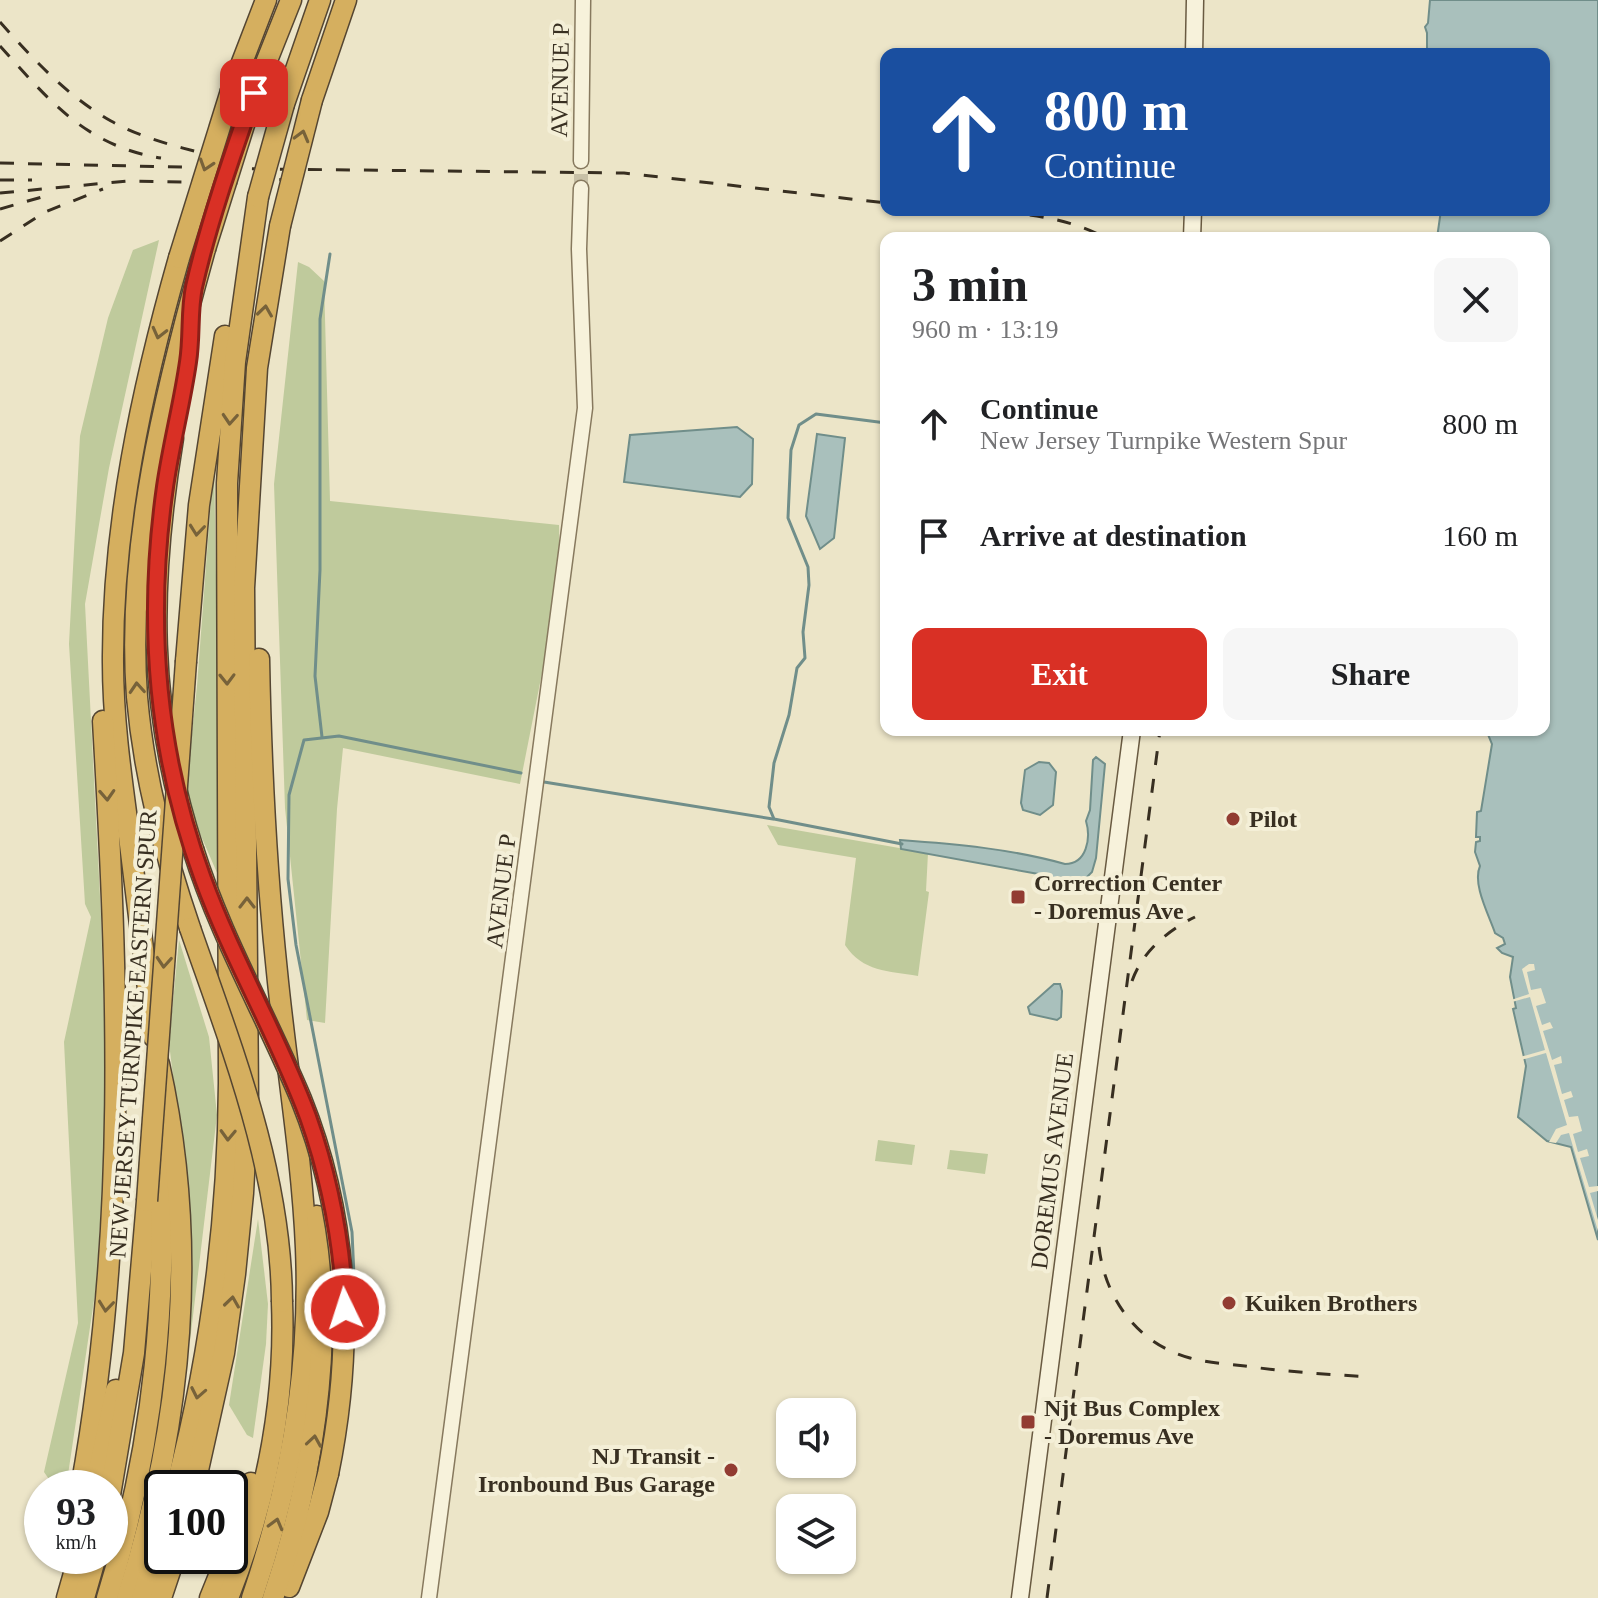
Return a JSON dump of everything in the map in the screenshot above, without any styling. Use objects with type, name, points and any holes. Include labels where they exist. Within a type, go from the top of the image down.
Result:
[{"type":"highway","points":[[84,1470],[104,1330],[115,1174],[117,1007],[101,655],[116,578],[136,440],[158,337],[231,91],[265,1]]},
{"type":"highway","points":[[228,1598],[255,1519],[271,1453],[284,1353],[278,1241],[259,1138],[160,832],[147,773],[137,696],[136,637],[139,577],[152,480],[193,290],[254,93],[290,2]]},
{"type":"highway","points":[[198,1470],[227,1334],[245,1162],[248,1031],[244,588],[258,358],[280,226],[312,100],[345,2]]},
{"type":"highway","name":"NEW JERSEY TURNPIKE EASTERN SPUR","points":[[114,1470],[131,1372],[139,1259],[147,1201],[186,661],[203,476],[228,318],[284,104],[318,4]]},
{"type":"highway","name":"NEW JERSEY TURNPIKE EASTERN SPUR","points":[[180,1470],[208,1338],[225,1202],[229,1083],[227,483],[235,362],[250,231]]},
{"type":"highway","points":[[193,290],[189,360],[162,512],[155,618],[157,675],[164,730],[180,806],[193,849],[223,929],[300,1099],[320,1154],[334,1211],[344,1280],[345,1347],[341,1406],[315,1522],[285,1598]]},
{"type":"highway","points":[[249,528],[257,589],[263,810],[275,951],[302,1188],[307,1308],[302,1389],[293,1448],[275,1525],[252,1598]]},
{"type":"highway","points":[[107,1598],[140,1469],[159,1333],[163,1216],[155,1044],[115,712],[116,578]]},
{"type":"highway","points":[[273,1598],[295,1528],[311,1459],[320,1394],[323,1332],[321,1249],[311,1166],[289,1002],[275,951]]},
{"type":"highway","points":[[127,1598],[166,1449],[176,1390],[181,1321],[181,1252],[175,1174],[166,1096],[155,1044]]},
{"type":"highway","points":[[99,1470],[122,1364],[139,1259]]},
{"type":"highway","points":[[248,1486],[261,1441],[282,1302]]},
{"type":"highway","points":[[58,1598],[64,1574]]},
{"type":"highway","points":[[67,1598],[74,1574]]},
{"type":"highway","points":[[84,1598],[91,1574]]},
{"type":"highway","points":[[142,1598],[150,1574]]},
{"type":"highway","points":[[161,1598],[169,1574]]},
{"type":"highway","points":[[210,1598],[220,1574]]},
{"type":"main road","points":[[1194,48],[1195,0]]},
{"type":"main road","name":"DOREMUS AVENUE","points":[[1020,1598],[1131,736]]},
{"type":"street","name":"AVENUE P","points":[[581,161],[583,0]]},
{"type":"street","name":"AVENUE P","points":[[429,1598],[585,408],[579,249],[581,188]]},
{"type":"green space","points":[[159,240],[109,468],[85,604],[101,916],[107,1113],[96,1287],[69,1470],[44,1470],[78,1323],[64,1042],[91,917],[85,904],[69,644],[80,436],[108,318],[133,250]]},
{"type":"green space","points":[[298,262],[309,267],[324,281],[330,501],[559,525],[560,582],[520,784],[343,748],[325,1023],[307,1020],[285,808],[274,484]]},
{"type":"green space","points":[[214,460],[221,882],[185,799]]},
{"type":"green space","points":[[767,825],[928,853],[926,891],[929,892],[918,976],[868,965],[845,945],[856,858],[778,845]]},
{"type":"green space","points":[[179,940],[209,1037],[217,1115],[190,1341],[189,1208],[169,1043]]},
{"type":"green space","points":[[878,1140],[915,1145],[912,1165],[875,1161]]},
{"type":"green space","points":[[950,1150],[988,1154],[985,1174],[947,1169]]},
{"type":"green space","points":[[258,1219],[268,1304],[266,1344],[253,1438],[247,1435],[229,1405]]},
{"type":"water","points":[[1430,0],[1598,0],[1598,1240],[1571,1147],[1547,1141],[1518,1117],[1526,1066],[1513,1009],[1516,1008],[1510,977],[1513,957],[1497,948],[1505,944],[1503,938],[1495,933],[1482,900],[1478,882],[1480,866],[1475,852],[1476,842],[1480,841],[1480,837],[1476,837],[1477,812],[1481,811],[1492,744],[1489,736],[1550,736],[1550,232],[1438,232],[1440,216],[1550,216],[1550,48],[1427,48],[1425,27]]},
{"type":"water","points":[[737,427],[753,439],[752,484],[740,497],[624,482],[630,435]]},
{"type":"water","points":[[817,434],[845,438],[834,538],[820,549],[806,516]]},
{"type":"water","points":[[1096,757],[1105,764],[1096,858],[1092,872],[1081,883],[1059,877],[1051,882],[1044,875],[901,849],[900,840],[942,843],[1072,863],[1086,849],[1086,821],[1090,810],[1093,760]]},
{"type":"water","points":[[1039,762],[1049,763],[1056,772],[1053,805],[1040,815],[1023,810],[1021,803],[1025,770]]},
{"type":"water","points":[[1054,984],[1060,984],[1062,991],[1061,1017],[1057,1020],[1030,1014],[1028,1007]]},
{"type":"pier","points":[[1534,964],[1535,970],[1527,972],[1531,990],[1541,988],[1546,1003],[1536,1006],[1542,1025],[1550,1022],[1553,1028],[1543,1031],[1552,1060],[1561,1056],[1562,1063],[1554,1065],[1562,1094],[1571,1091],[1573,1097],[1564,1100],[1569,1117],[1578,1116],[1582,1131],[1573,1134],[1578,1152],[1587,1149],[1589,1156],[1580,1158],[1589,1187],[1598,1186],[1598,1191],[1590,1193],[1598,1231],[1569,1133],[1561,1135],[1556,1143],[1549,1142],[1556,1129],[1567,1125],[1546,1053],[1521,1060],[1520,1057],[1545,1050],[1530,997],[1511,1000],[1529,994],[1522,969]]},
{"type":"waterway","points":[[322,737],[315,676],[320,570],[320,319],[330,254]]},
{"type":"waterway","points":[[880,422],[816,414],[799,425],[791,450],[788,518],[808,567],[803,632],[805,658],[797,668],[789,715],[774,763],[769,807],[774,819],[902,844]]},
{"type":"waterway","points":[[355,1298],[352,1232],[296,945],[288,879],[289,795],[304,740],[339,736],[521,773]]},
{"type":"waterway","points":[[544,782],[773,819]]},
{"type":"tunnel","points":[[581,161],[581,188]]},
{"type":"railway","points":[[0,22],[65,88],[111,121],[156,140],[235,162]]},
{"type":"railway","points":[[0,46],[52,102],[89,131],[134,152],[161,158]]},
{"type":"railway","points":[[0,163],[624,173],[880,202]]},
{"type":"railway","points":[[0,193],[128,181],[241,183],[287,179]]},
{"type":"railway","points":[[0,180],[32,180]]},
{"type":"railway","points":[[0,241],[45,212],[103,189]]},
{"type":"railway","points":[[0,209],[42,197]]},
{"type":"railway","points":[[1036,216],[1092,232]]},
{"type":"railway","points":[[1047,1598],[1159,736]]},
{"type":"railway","points":[[1132,981],[1149,951],[1175,928],[1195,917]]},
{"type":"railway","points":[[1099,1247],[1108,1284],[1127,1317],[1155,1342],[1171,1351],[1218,1363],[1368,1377]]},
{"type":"place","name":"Pilot","points":[[1233,819]]},
{"type":"place","name":"Correction Center - Doremus Ave","points":[[1018,897]]},
{"type":"place","name":"Kuiken Brothers","points":[[1229,1303]]},
{"type":"place","name":"Njt Bus Complex - Doremus Ave","points":[[1028,1422]]},
{"type":"place","name":"NJ Transit - Ironbound Bus Garage","points":[[731,1470]]},
{"type":"route","points":[[254,93],[193,290],[189,360],[167,473],[157,557],[157,675],[167,749],[197,864],[300,1099],[326,1174],[341,1250],[345,1309]]}]
